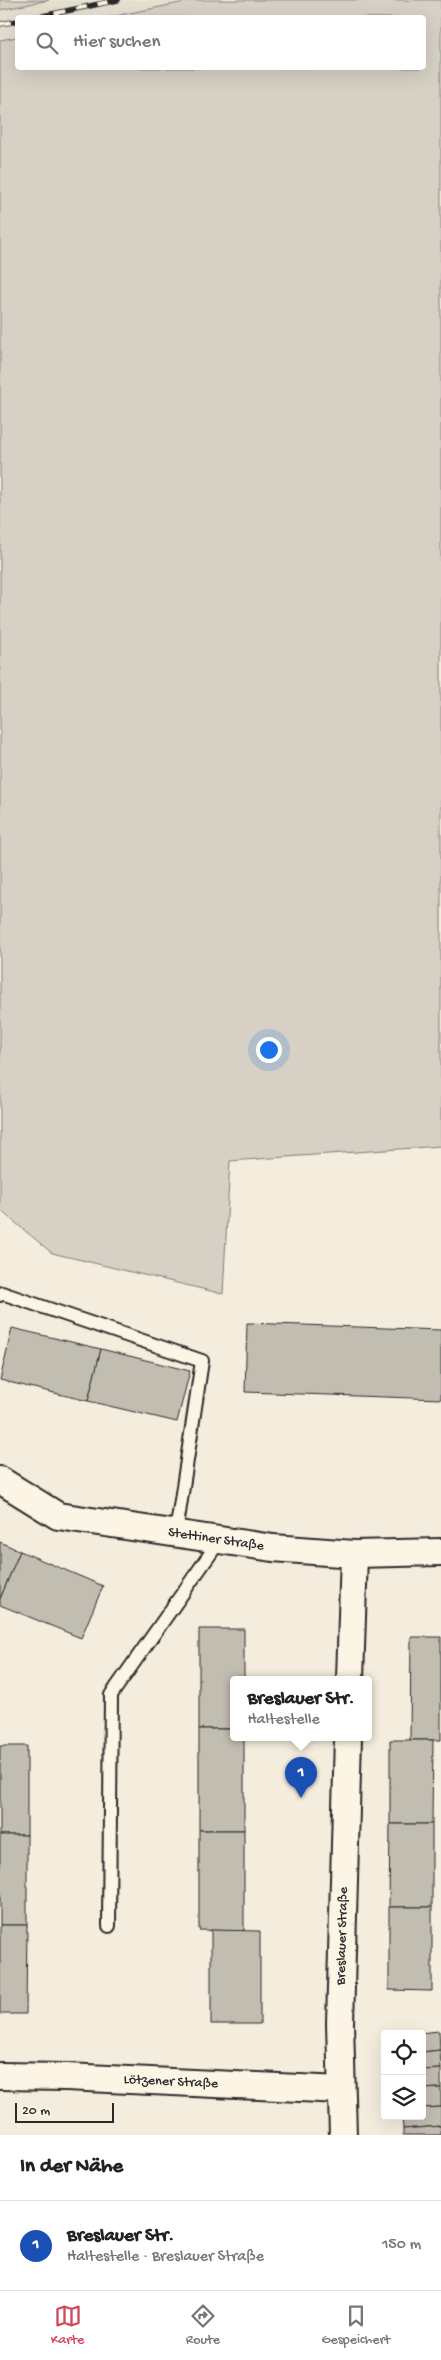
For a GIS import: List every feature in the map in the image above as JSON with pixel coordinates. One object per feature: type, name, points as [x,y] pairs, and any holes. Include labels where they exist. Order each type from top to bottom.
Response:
[{"type":"street","name":"Stettiner Straße","points":[[0,1480],[58,1516],[273,1548],[354,1554],[441,1552]]},
{"type":"street","points":[[350,1676],[354,1554]]},
{"type":"street","name":"Breslauer Straße","points":[[343,2135],[340,2023],[348,1741]]},
{"type":"street","name":"Lötzener Straße","points":[[0,2076],[66,2077],[341,2090]]},
{"type":"lane","points":[[1,1293],[202,1361],[176,1533]]},
{"type":"lane","points":[[109,1926],[112,1695],[220,1540]]},
{"type":"shaded area","points":[[0,0],[49,0],[0,10]]},
{"type":"shaded area","points":[[49,0],[195,0],[120,15],[15,15],[15,37],[0,40],[0,10]]},
{"type":"shaded area","points":[[195,0],[441,0],[441,1146],[230,1161],[223,1294],[52,1253],[0,1210],[0,40],[15,37],[15,70],[426,70],[426,15],[120,15]]},
{"type":"building","points":[[247,1323],[441,1330],[441,1399],[245,1392]]},
{"type":"building","points":[[12,1328],[101,1349],[88,1401],[0,1380]]},
{"type":"building","points":[[101,1349],[190,1371],[177,1422],[88,1401]]},
{"type":"building","points":[[0,1542],[20,1551],[0,1599]]},
{"type":"building","points":[[20,1551],[103,1586],[81,1638],[0,1605],[0,1599]]},
{"type":"building","points":[[199,1629],[244,1629],[244,1676],[230,1676],[230,1729],[199,1729]]},
{"type":"building","points":[[411,1637],[441,1637],[441,1740],[410,1740]]},
{"type":"building","points":[[199,1729],[230,1729],[230,1741],[244,1741],[244,1830],[199,1830]]},
{"type":"building","points":[[390,1740],[433,1740],[432,1824],[390,1824]]},
{"type":"building","points":[[0,1746],[27,1746],[27,1835],[0,1835]]},
{"type":"building","points":[[390,1824],[432,1824],[432,1907],[389,1907]]},
{"type":"building","points":[[199,1830],[244,1830],[244,1931],[199,1930]]},
{"type":"building","points":[[0,1835],[27,1835],[27,1925],[0,1925]]},
{"type":"building","points":[[389,1907],[432,1907],[432,1991],[389,1990]]},
{"type":"building","points":[[0,1925],[27,1925],[26,2014],[0,2014]]},
{"type":"building","points":[[211,1930],[260,1931],[260,2024],[211,2024]]},
{"type":"building","points":[[439,2031],[440,2050],[426,2052],[426,2032]]},
{"type":"building","points":[[440,2050],[441,2069],[426,2070],[426,2052]]},
{"type":"building","points":[[441,2069],[441,2088],[426,2089],[426,2070]]},
{"type":"building","points":[[441,2088],[441,2107],[426,2108],[426,2089]]},
{"type":"building","points":[[441,2107],[441,2126],[403,2129],[402,2120],[426,2120],[426,2108]]},
{"type":"building","points":[[441,2126],[441,2135],[403,2135],[403,2129]]},
{"type":"railway","points":[[47,15],[118,0]]},
{"type":"railway","points":[[0,24],[15,22]]},
{"type":"place","name":"Breslauer Str.","points":[[301,1798]]}]
